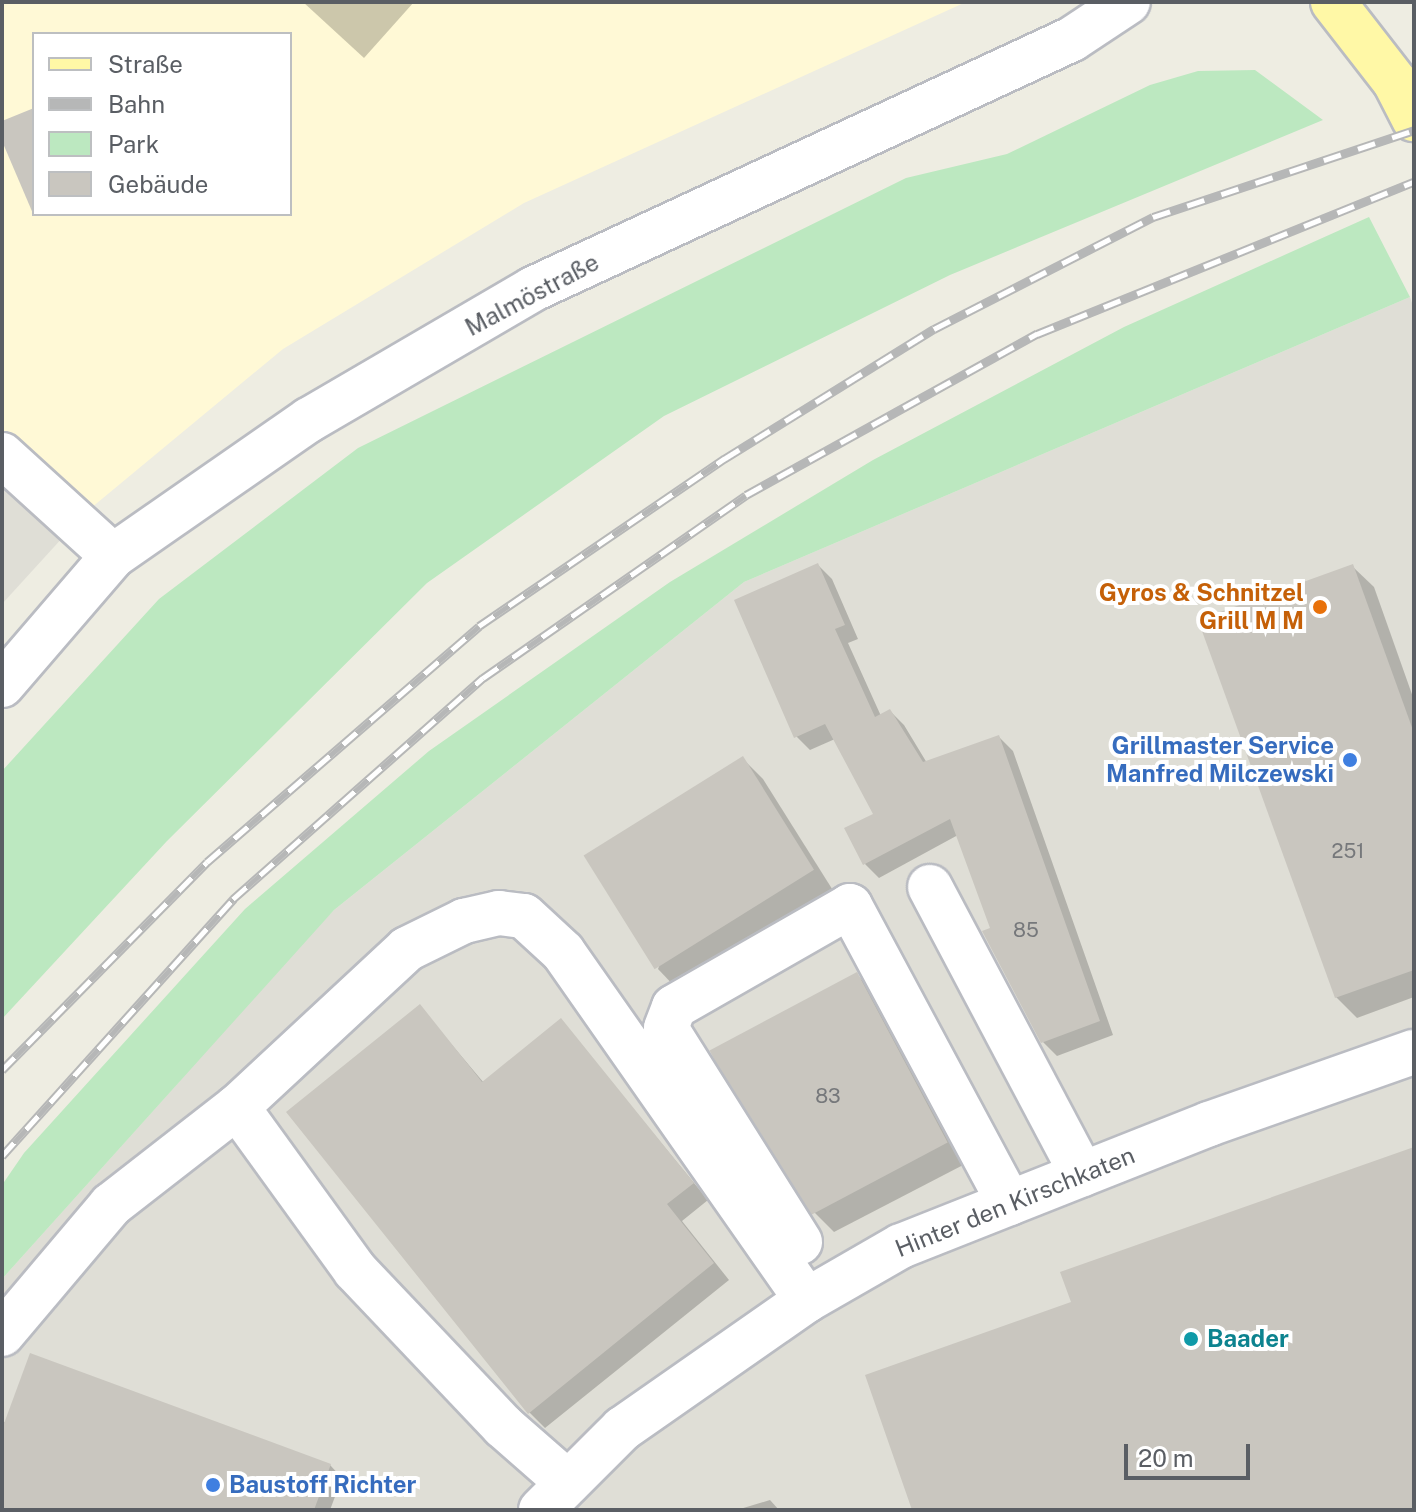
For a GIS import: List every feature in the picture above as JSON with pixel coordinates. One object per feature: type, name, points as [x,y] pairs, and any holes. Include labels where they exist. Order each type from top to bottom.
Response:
[{"type":"main road","points":[[1333,2],[1404,100]]},
{"type":"street","name":"Malmöstraße","points":[[2,685],[113,556],[309,420],[533,289],[1072,39],[1128,2]]},
{"type":"street","points":[[2,455],[113,556]]},
{"type":"street","points":[[930,887],[1082,1174]]},
{"type":"street","points":[[818,1294],[666,1028],[674,1007],[850,906],[1009,1203]]},
{"type":"street","points":[[2,1334],[111,1205],[237,1107],[407,949],[464,921],[499,913],[524,916],[563,952],[818,1294]]},
{"type":"street","name":"Hinter den Kirschkaten","points":[[555,1496],[622,1429],[818,1294],[901,1246],[1082,1174],[1414,1052]]},
{"type":"street","points":[[237,1107],[355,1270],[503,1426],[555,1496]]},
{"type":"shaded area","points":[[2,2],[966,2],[524,203],[283,349],[85,513],[2,441]]},
{"type":"shaded area","points":[[1410,297],[1414,309],[1414,1510],[2,1510],[2,1279],[179,1082],[187,1061],[334,910],[744,582]]},
{"type":"shaded area","points":[[2,441],[85,513],[2,604]]},
{"type":"green space","points":[[1255,70],[1323,120],[950,275],[664,416],[427,583],[167,841],[2,1019],[2,771],[159,599],[358,448],[906,178],[1007,154],[1150,85],[1198,71]]},
{"type":"green space","points":[[1369,217],[1410,297],[744,582],[334,910],[2,1279],[2,1185],[24,1153],[245,909],[429,751],[670,582],[873,460],[1124,327]]},
{"type":"building","points":[[32,109],[32,211],[2,141],[2,121]]},
{"type":"building","points":[[818,563],[845,625],[835,629],[875,717],[890,709],[923,762],[999,735],[1100,1021],[1041,1043],[982,931],[990,928],[950,819],[863,865],[844,828],[873,814],[825,724],[794,738],[734,600]]},
{"type":"building","points":[[1353,564],[1414,733],[1414,970],[1335,998],[1198,620]]},
{"type":"building","points":[[743,756],[814,870],[655,969],[584,856]]},
{"type":"building","points":[[857,972],[948,1142],[800,1221],[710,1050]]},
{"type":"building","points":[[420,1004],[482,1082],[561,1018],[694,1183],[667,1204],[714,1263],[528,1414],[286,1112]]},
{"type":"building","name":"Baader","points":[[1414,1147],[1414,1510],[912,1510],[865,1375],[1071,1302],[1060,1272]]},
{"type":"building","points":[[30,1353],[331,1464],[314,1510],[2,1510],[2,1429]]},
{"type":"railway","points":[[2,1070],[207,862],[479,626],[724,459],[934,329],[1153,217],[1414,130]]},
{"type":"railway","points":[[2,1156],[233,899],[483,678],[746,495],[1037,334],[1414,182]]},
{"type":"place","name":"Gyros & Schnitzel Grill M M","points":[[1320,607]]},
{"type":"place","name":"Grillmaster Service Manfred Milczewski","points":[[1350,760]]},
{"type":"place","name":"Baader","points":[[1191,1339]]},
{"type":"place","name":"Baustoff Richter","points":[[213,1485]]}]
